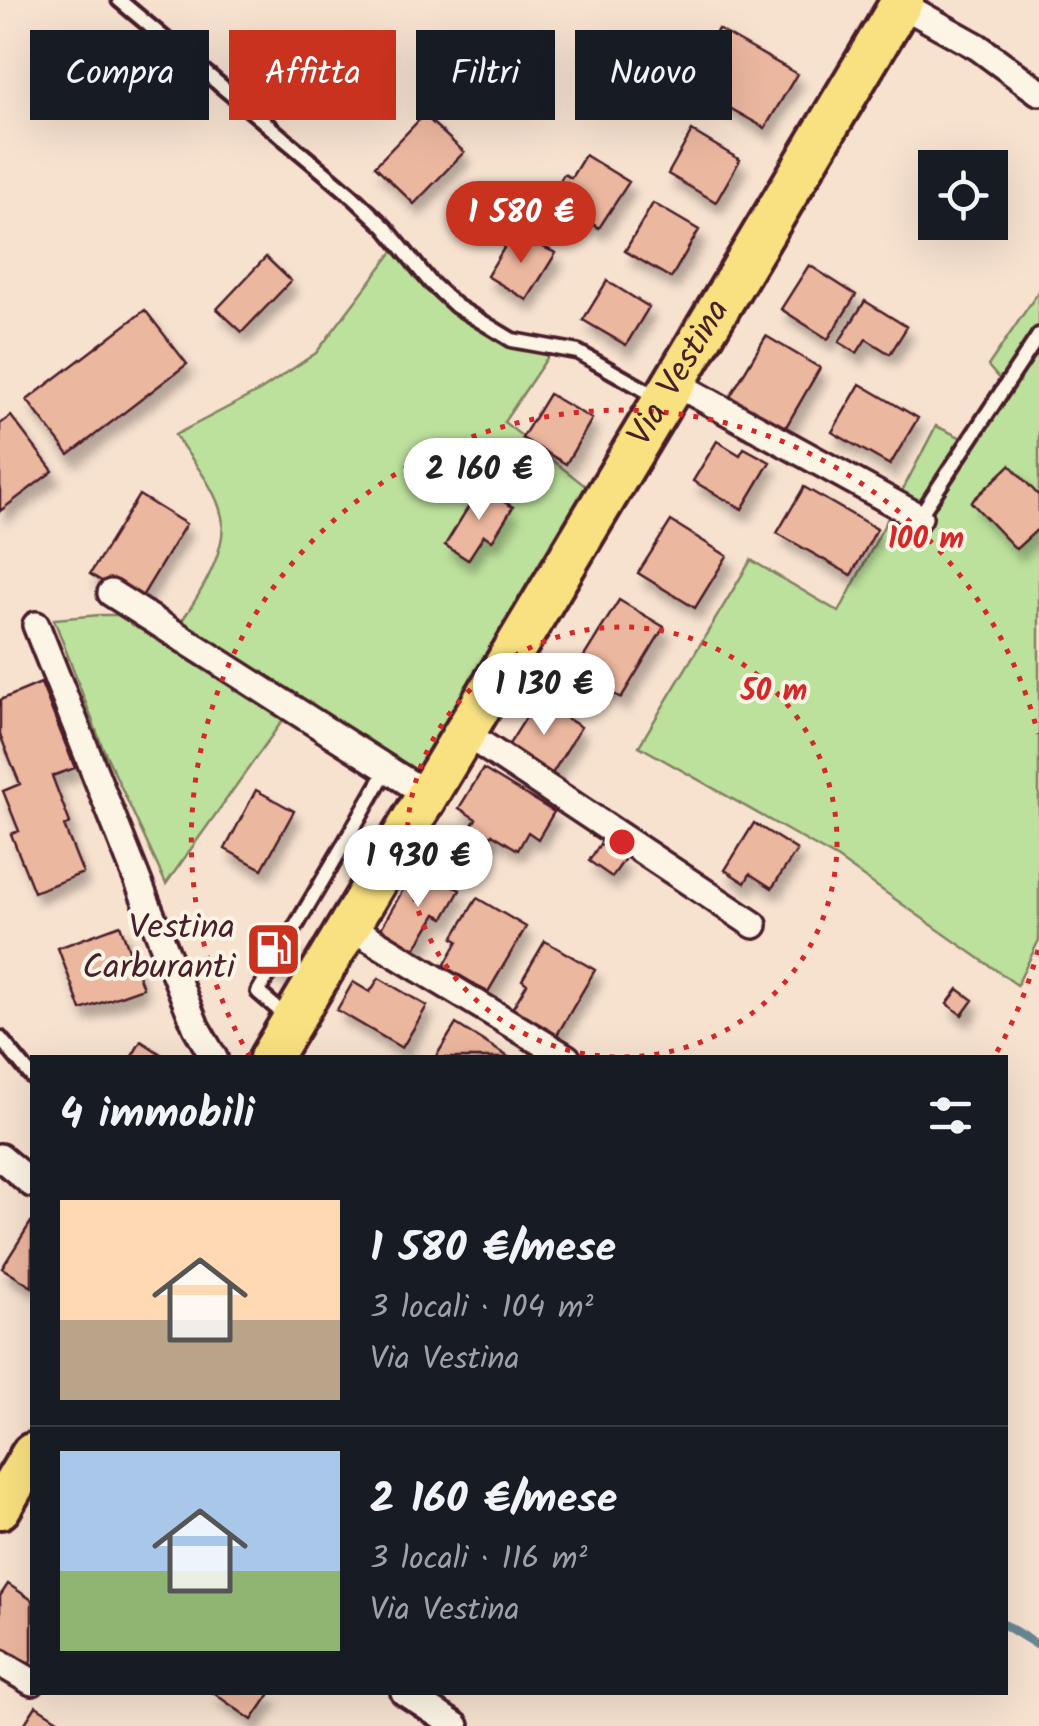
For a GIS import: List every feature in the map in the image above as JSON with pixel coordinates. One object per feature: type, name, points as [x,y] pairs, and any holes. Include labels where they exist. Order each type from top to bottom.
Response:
[{"type":"main road","name":"Via Vestina","points":[[272,1055],[902,2]]},
{"type":"main road","points":[[0,1508],[30,1457]]},
{"type":"street","points":[[902,2],[990,56],[1039,92]]},
{"type":"street","points":[[670,392],[919,517]]},
{"type":"street","points":[[112,593],[428,795]]},
{"type":"street","points":[[36,625],[196,1027],[212,1055]]},
{"type":"street","points":[[465,732],[754,926]]},
{"type":"street","points":[[348,926],[562,1055]]},
{"type":"street","points":[[0,1157],[30,1182]]},
{"type":"street","points":[[0,1662],[30,1681]]},
{"type":"street","points":[[409,1695],[456,1726]]},
{"type":"lane","points":[[119,0],[351,195],[456,306],[512,340],[578,352],[670,392]]},
{"type":"lane","points":[[919,517],[1039,335]]},
{"type":"lane","points":[[288,941],[388,769]]},
{"type":"lane","points":[[347,838],[388,861]]},
{"type":"lane","points":[[272,968],[258,992],[292,1020]]},
{"type":"lane","points":[[0,1038],[30,1076]]},
{"type":"green space","points":[[397,246],[462,316],[502,340],[551,352],[504,422],[593,492],[419,773],[179,625],[210,574],[223,530],[214,495],[175,435],[261,390],[316,353]]},
{"type":"green space","points":[[1039,291],[1039,940],[1017,985],[838,859],[639,746],[751,560],[839,612],[936,426],[966,440],[1000,380],[988,366]]},
{"type":"green space","points":[[117,615],[285,717],[166,884],[102,746],[54,619]]},
{"type":"building","points":[[732,37],[797,74],[765,128],[732,109]]},
{"type":"building","points":[[419,120],[429,120],[464,152],[414,204],[375,166]]},
{"type":"building","points":[[692,131],[740,160],[716,202],[668,174]]},
{"type":"building","points":[[585,155],[629,182],[599,228],[550,197],[564,174],[571,178]]},
{"type":"building","points":[[653,203],[699,230],[671,278],[625,251]]},
{"type":"building","points":[[513,233],[556,253],[527,300],[487,276]]},
{"type":"building","points":[[266,257],[291,281],[242,332],[217,309]]},
{"type":"building","points":[[809,265],[856,295],[828,339],[781,309]]},
{"type":"building","points":[[607,281],[649,307],[626,345],[583,320]]},
{"type":"building","points":[[865,301],[907,327],[890,354],[866,339],[857,353],[839,342]]},
{"type":"building","points":[[145,310],[187,364],[69,455],[27,400]]},
{"type":"building","points":[[766,336],[820,368],[783,432],[728,400]]},
{"type":"building","points":[[860,384],[918,418],[890,465],[832,432]]},
{"type":"building","points":[[549,394],[592,419],[566,464],[522,438]]},
{"type":"building","points":[[11,416],[53,471],[0,511],[0,424]]},
{"type":"building","points":[[717,441],[740,455],[744,448],[770,462],[742,509],[693,481]]},
{"type":"building","points":[[1010,465],[1039,496],[1039,528],[1016,549],[971,502]]},
{"type":"building","points":[[804,487],[877,529],[851,575],[777,533]]},
{"type":"building","points":[[480,488],[513,507],[492,541],[484,535],[468,560],[445,545]]},
{"type":"building","points":[[139,495],[186,524],[138,603],[90,574]]},
{"type":"building","points":[[671,521],[727,556],[695,608],[638,573]]},
{"type":"building","points":[[619,600],[664,627],[621,698],[575,671]]},
{"type":"building","points":[[41,683],[75,768],[52,776],[70,823],[64,826],[83,873],[34,892],[11,834],[19,831],[3,791],[20,784],[0,735],[0,700]]},
{"type":"building","points":[[537,700],[581,727],[550,777],[506,749]]},
{"type":"building","points":[[483,769],[554,812],[538,839],[528,832],[518,850],[492,834],[489,839],[470,828],[476,819],[459,808]]},
{"type":"building","points":[[256,790],[294,811],[262,869],[225,849]]},
{"type":"building","points":[[754,823],[797,850],[772,888],[750,874],[745,883],[725,870]]},
{"type":"building","points":[[600,844],[624,860],[612,877],[589,861]]},
{"type":"building","points":[[422,868],[460,890],[444,918],[436,914],[412,954],[378,934],[404,888],[409,890]]},
{"type":"building","points":[[477,898],[526,927],[488,992],[444,966],[458,941],[453,938]]},
{"type":"building","points":[[120,925],[143,988],[81,1010],[58,948]]},
{"type":"building","points":[[267,929],[297,946],[281,975],[251,959]]},
{"type":"building","points":[[545,941],[595,970],[557,1035],[512,1009],[527,984],[522,980]]},
{"type":"building","points":[[379,978],[427,1006],[402,1048],[337,1010],[353,982],[370,992]]},
{"type":"building","points":[[958,989],[973,1000],[962,1015],[947,1004]]},
{"type":"building","points":[[456,1024],[505,1055],[437,1055]]},
{"type":"building","points":[[141,1041],[162,1055],[133,1055]]},
{"type":"building","points":[[30,1224],[30,1286],[2,1268]]},
{"type":"building","points":[[8,1584],[30,1599],[27,1668],[0,1651],[0,1596]]},
{"type":"building","points":[[216,1695],[269,1695],[252,1720]]},
{"type":"building","points":[[36,1706],[67,1726],[23,1726]]},
{"type":"waterway","points":[[1008,1627],[1039,1646]]},
{"type":"place","name":"Vestina Carburanti","points":[[274,949]]}]
